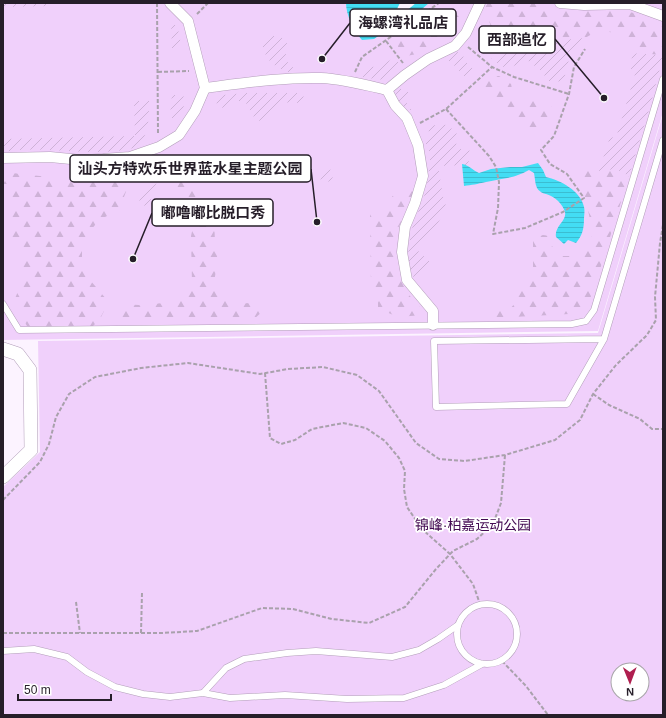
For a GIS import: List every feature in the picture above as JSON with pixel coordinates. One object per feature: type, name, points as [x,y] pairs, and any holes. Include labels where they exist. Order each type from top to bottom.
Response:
[{"type":"street","points":[[3,158],[50,157],[81,160],[130,157],[159,147],[179,135],[195,111],[205,88],[188,21],[170,3]]},
{"type":"street","points":[[387,90],[428,60],[455,46],[466,33],[480,3]]},
{"type":"street","points":[[560,3],[584,5],[630,4],[663,16]]},
{"type":"street","points":[[205,88],[278,79],[322,78],[351,82],[387,90],[395,105],[407,118],[418,145],[423,176],[415,203],[405,227],[402,252],[407,280],[433,311],[433,325]]},
{"type":"street","points":[[3,349],[18,354],[30,370],[31,443],[31,450],[3,477]]},
{"type":"lane","points":[[3,304],[19,330],[572,324],[586,321],[594,310],[663,79]]},
{"type":"lane","points":[[604,339],[434,341],[436,407],[567,404],[604,339],[663,140]]},
{"type":"lane","points":[[480,604],[499,606],[507,611],[514,618],[517,628],[516,642],[510,655],[502,661],[492,664],[482,664],[472,661],[464,654],[456,635],[462,616],[470,609],[480,604]]},
{"type":"lane","points":[[203,693],[226,668],[244,659],[287,653],[316,651],[392,657],[419,650],[458,625]]},
{"type":"lane","points":[[3,651],[34,649],[66,657],[87,672],[115,687],[143,694],[170,697],[203,693],[230,698],[285,695],[347,699],[404,698],[444,685],[482,664]]},
{"type":"path","points":[[157,3],[159,147]]},
{"type":"path","points":[[188,21],[208,3]]},
{"type":"path","points":[[351,82],[362,57],[439,3]]},
{"type":"path","points":[[460,40],[492,67],[514,77],[569,94]]},
{"type":"path","points":[[386,41],[410,72]]},
{"type":"path","points":[[446,109],[489,156],[496,167],[499,182],[498,208],[493,234],[525,228],[563,212],[584,198],[568,174],[550,164],[540,150],[554,136],[569,94],[574,67],[585,49]]},
{"type":"path","points":[[411,129],[446,109],[492,67]]},
{"type":"path","points":[[158,72],[201,70]]},
{"type":"path","points":[[3,500],[40,462],[49,444],[56,417],[69,394],[95,377],[141,368],[188,363],[260,374],[288,369],[323,367],[357,375],[379,391],[416,443],[439,459],[465,461],[505,455],[555,440],[580,420],[593,394],[616,365],[647,335],[656,320],[655,297],[663,225]]},
{"type":"path","points":[[265,373],[270,438],[281,444],[296,440],[312,429],[343,423],[366,428],[385,441],[399,458],[405,470],[404,489],[407,507],[422,529],[450,554],[473,584],[480,604]]},
{"type":"path","points":[[593,394],[609,405],[640,419],[652,429],[663,429]]},
{"type":"path","points":[[3,633],[141,633],[197,631],[262,608],[293,609],[332,619],[369,623],[405,607],[453,550],[477,539],[493,524],[501,503],[505,455]]},
{"type":"path","points":[[141,633],[142,593]]},
{"type":"path","points":[[76,602],[80,633]]},
{"type":"path","points":[[502,661],[526,686],[548,715]]},
{"type":"green space","points":[[3,3],[663,3],[663,112],[598,331],[3,340]]},
{"type":"green space","points":[[3,3],[49,3],[53,6],[3,7]]},
{"type":"green space","points":[[487,3],[537,3],[565,11],[622,10],[653,18],[663,24],[663,55],[638,53],[620,34],[599,30],[585,38],[562,40],[543,49],[524,49],[506,41],[492,30],[485,8]]},
{"type":"green space","points":[[453,11],[459,17],[456,29],[438,43],[417,54],[406,56],[399,49],[396,41],[401,35],[404,42],[416,44],[438,29],[446,16]]},
{"type":"green space","points":[[171,21],[178,30],[181,48],[172,48]]},
{"type":"green space","points":[[492,30],[506,41],[524,49],[543,49],[562,40],[585,38],[570,58],[564,81],[550,82],[539,69],[527,60],[507,69],[491,59],[505,52],[495,41]]},
{"type":"green space","points":[[267,34],[287,40],[287,61],[297,70],[292,73],[280,69],[271,62],[264,52],[262,39]]},
{"type":"green space","points":[[456,51],[464,57],[462,63],[468,63],[474,70],[468,80],[452,63],[449,66],[449,55]]},
{"type":"green space","points":[[638,53],[663,56],[651,103],[629,176],[616,169],[599,171],[610,137],[616,138],[636,71],[631,69],[632,55]]},
{"type":"green space","points":[[394,58],[398,62],[398,69],[389,77],[378,79],[363,77],[364,68],[380,66],[382,59],[387,62]]},
{"type":"green space","points":[[499,76],[511,84],[514,98],[528,103],[543,97],[551,100],[552,106],[549,123],[542,129],[529,133],[514,123],[505,109],[495,100],[483,96],[476,88],[491,77]]},
{"type":"green space","points":[[397,89],[406,89],[411,96],[405,101],[412,110],[402,109],[395,96]]},
{"type":"green space","points":[[246,93],[300,93],[305,98],[300,103],[287,102],[279,104],[274,109],[268,121],[260,121],[253,116],[245,101],[236,101],[229,107],[219,108],[215,100],[223,95]]},
{"type":"green space","points":[[172,95],[183,95],[185,101],[181,117],[174,120],[170,116]]},
{"type":"green space","points":[[134,101],[149,101],[148,125],[145,136],[139,147],[103,152],[32,149],[3,152],[3,139],[135,136]]},
{"type":"green space","name":"锦峰·柏嘉运动公园","points":[[663,114],[663,715],[3,715],[3,487],[40,452],[38,341],[598,333]]},
{"type":"green space","points":[[434,124],[436,128],[444,124],[451,128],[459,136],[454,141],[463,151],[466,148],[470,151],[465,156],[469,160],[468,165],[438,166],[444,202],[447,207],[434,230],[417,250],[430,262],[414,278],[410,269],[408,255],[411,231],[426,191],[430,153],[425,142],[431,137],[427,127]]},
{"type":"green space","points":[[160,154],[169,156],[169,164],[165,177],[157,181],[150,202],[146,206],[139,204],[140,198],[149,181],[149,159]]},
{"type":"green space","points":[[585,167],[599,171],[616,169],[629,176],[592,295],[581,310],[569,314],[494,318],[493,311],[509,310],[517,301],[517,279],[533,279],[533,238],[543,235],[550,236],[552,246],[559,256],[571,256],[581,251],[588,243],[593,233],[580,174]]},
{"type":"green space","points":[[135,168],[119,210],[99,220],[87,235],[82,248],[82,266],[90,280],[107,300],[107,305],[100,319],[92,327],[41,328],[27,326],[13,303],[23,280],[23,251],[18,239],[10,237],[9,184],[3,184],[3,172],[58,178],[109,176]]},
{"type":"green space","points":[[326,168],[331,170],[333,175],[331,180],[326,182],[321,180],[319,175],[321,170]]},
{"type":"green space","points":[[183,175],[191,180],[190,186],[198,190],[204,196],[212,208],[217,258],[214,282],[216,294],[223,300],[238,303],[258,303],[263,311],[254,319],[116,321],[120,304],[139,305],[177,302],[183,291],[192,284],[191,236],[195,218],[188,197],[178,188],[174,180]]},
{"type":"green space","points":[[415,185],[408,210],[398,228],[395,252],[397,273],[407,293],[422,309],[418,315],[397,316],[378,307],[378,294],[371,288],[370,210],[383,208],[396,192]]},
{"type":"water","points":[[346,3],[429,3],[374,39],[362,40],[356,33],[351,23],[347,13]]},
{"type":"water","points":[[538,163],[546,177],[569,187],[579,196],[582,201],[584,207],[584,226],[576,243],[568,240],[564,244],[556,237],[557,230],[565,215],[564,209],[555,199],[537,188],[534,173],[529,170],[513,177],[464,186],[462,164],[467,165],[479,173],[491,169],[522,167]]},
{"type":"pier","points":[[400,3],[416,3],[405,12],[401,13],[397,9]]},
{"type":"place","name":"海螺湾礼品店","points":[[322,59]]},
{"type":"place","name":"西部追忆","points":[[604,98]]},
{"type":"place","name":"汕头方特欢乐世界蓝水星主题公园","points":[[317,222]]},
{"type":"place","name":"嘟噜嘟比脱口秀","points":[[133,259]]}]
